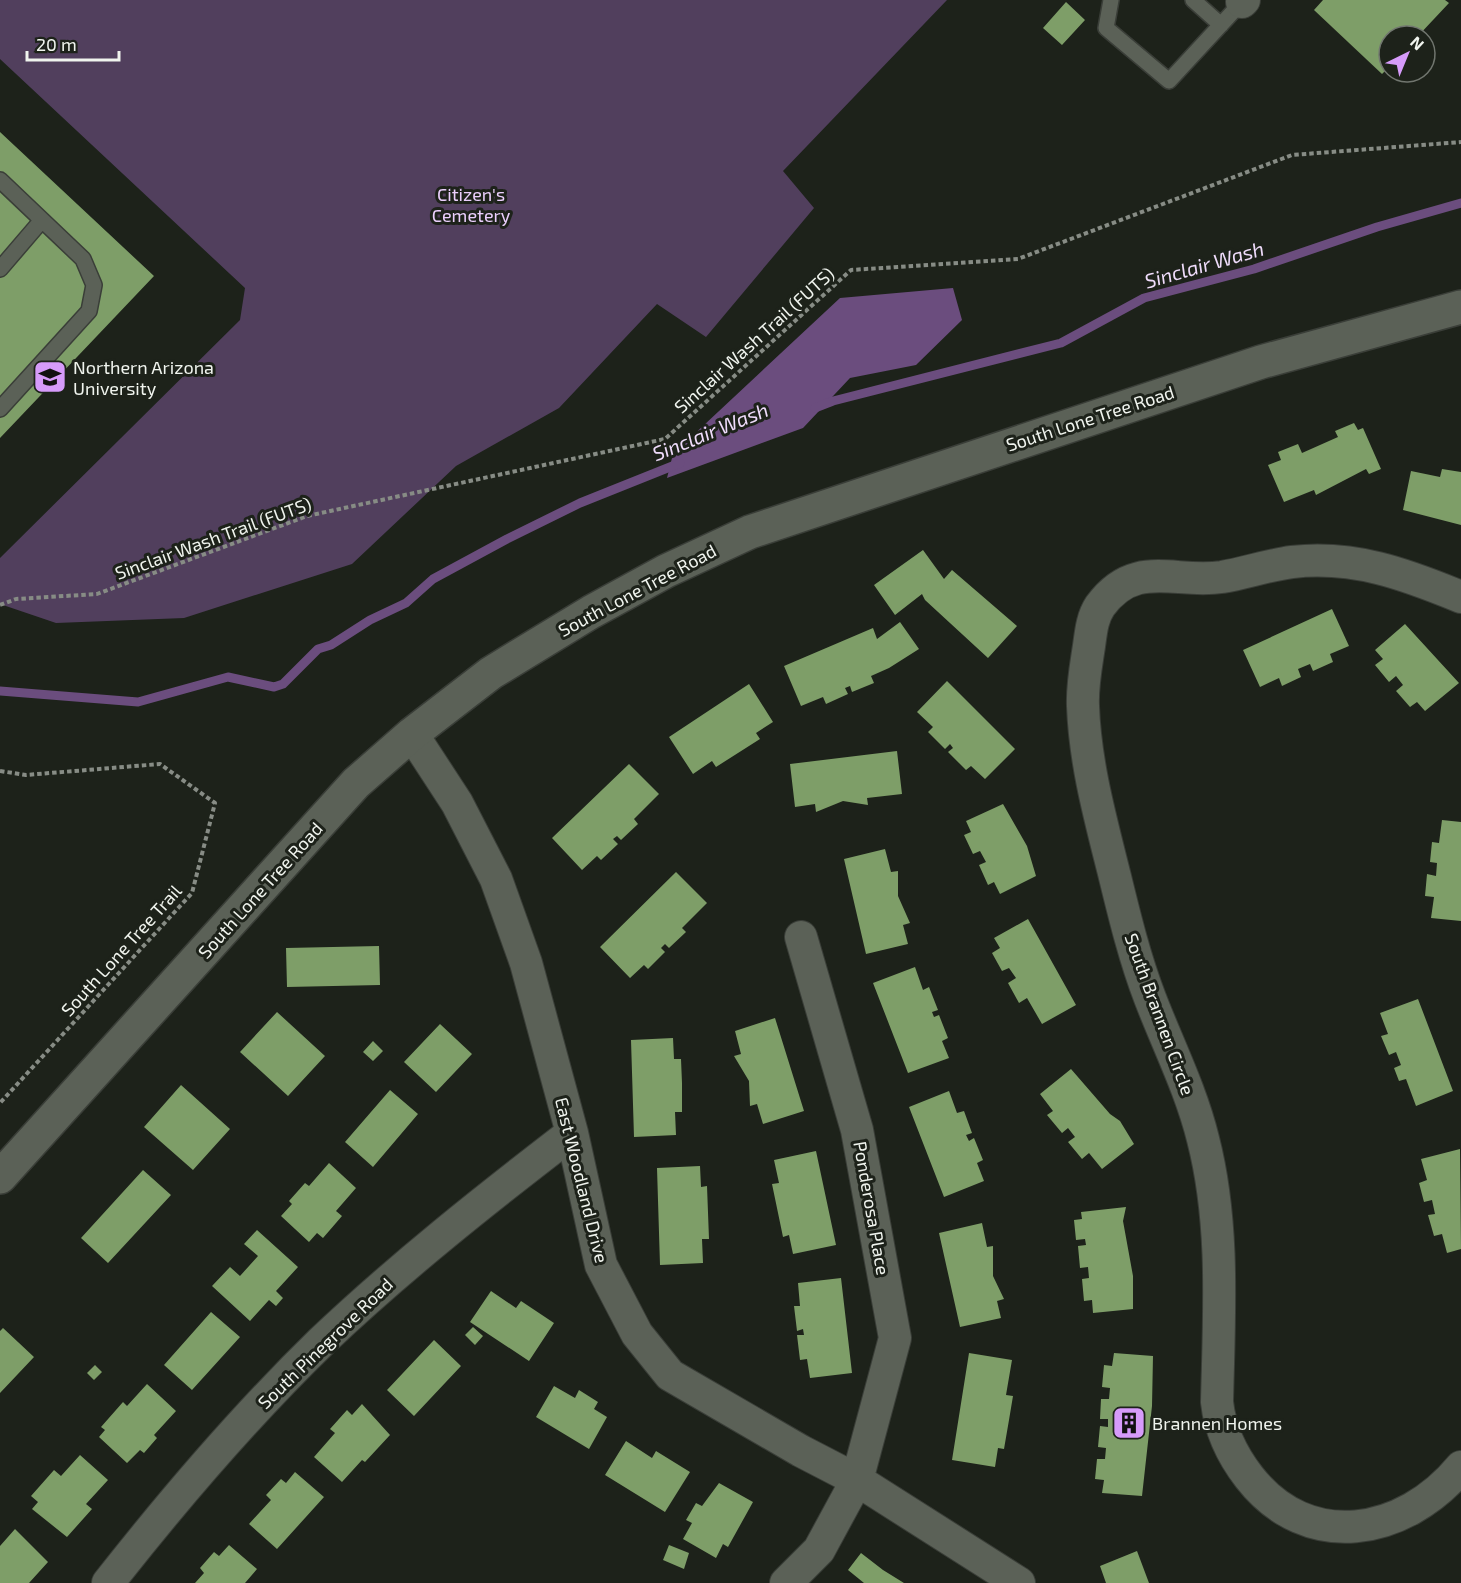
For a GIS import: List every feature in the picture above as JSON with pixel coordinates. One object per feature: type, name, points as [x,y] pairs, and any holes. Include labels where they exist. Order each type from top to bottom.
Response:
[{"type":"main road","name":"South Lone Tree Road","points":[[0,1177],[356,783],[412,734],[491,674],[591,612],[666,571],[750,532],[1261,362],[1461,307]]},
{"type":"street","name":"South Brannen Circle","points":[[1461,597],[1407,575],[1380,567],[1318,562],[1292,562],[1215,578],[1150,575],[1140,577],[1117,589],[1099,608],[1093,620],[1084,680],[1083,704],[1088,752],[1098,809],[1127,924],[1151,999],[1192,1101],[1211,1174],[1218,1251],[1217,1402],[1223,1430],[1232,1451],[1255,1484],[1288,1513],[1307,1522],[1351,1528],[1394,1517],[1417,1505],[1461,1467]]},
{"type":"street","name":"East Woodland Drive","points":[[412,734],[457,803],[496,879],[526,963],[572,1133],[601,1265],[637,1334],[670,1375],[801,1451],[857,1480],[1019,1583]]},
{"type":"street","name":"Ponderosa Place","points":[[786,1583],[819,1550],[857,1480],[896,1338],[857,1130],[801,937]]},
{"type":"street","name":"South Pinegrove Road","points":[[108,1583],[149,1531],[245,1420],[322,1342],[479,1204],[572,1133]]},
{"type":"lane","points":[[1111,0],[1106,28],[1169,81],[1243,1]]},
{"type":"lane","points":[[1193,0],[1221,25]]},
{"type":"lane","points":[[0,180],[83,259],[94,285],[89,311],[0,409]]},
{"type":"lane","points":[[0,269],[42,220]]},
{"type":"path","name":"Sinclair Wash Trail (FUTS)","points":[[0,605],[16,599],[97,594],[307,516],[665,439],[851,270],[1018,259],[1292,155],[1461,142]]},
{"type":"path","name":"South Lone Tree Trail","points":[[0,771],[26,775],[160,764],[215,803],[192,893],[0,1103]]},
{"type":"green space","name":"Citizen's Cemetery","points":[[0,0],[947,0],[783,171],[814,208],[706,337],[657,304],[559,408],[456,466],[352,564],[184,618],[56,623],[0,604],[0,558],[240,320],[245,288],[0,59]]},
{"type":"water","points":[[953,288],[962,320],[916,365],[850,378],[803,428],[667,478],[673,454],[840,298]]},
{"type":"building","points":[[1323,0],[1445,0],[1449,3],[1429,24],[1377,24],[1377,69],[1314,10]]},
{"type":"building","points":[[1066,2],[1085,20],[1062,45],[1043,28]]},
{"type":"building","points":[[0,132],[154,276],[0,438]]},
{"type":"building","points":[[1354,423],[1358,430],[1363,428],[1381,469],[1369,474],[1366,469],[1316,495],[1314,490],[1284,502],[1268,465],[1281,460],[1278,452],[1298,444],[1302,453],[1338,437],[1335,431]]},
{"type":"building","points":[[1442,469],[1461,472],[1461,525],[1403,510],[1411,471],[1440,477]]},
{"type":"building","points":[[923,550],[944,579],[952,570],[1017,626],[988,658],[925,600],[922,594],[895,615],[874,585]]},
{"type":"building","points":[[1332,609],[1349,646],[1330,654],[1333,662],[1313,671],[1310,664],[1298,669],[1301,677],[1282,686],[1279,678],[1260,687],[1243,650]]},
{"type":"building","points":[[900,622],[919,649],[889,668],[871,676],[874,683],[852,692],[850,686],[845,688],[848,694],[826,704],[823,697],[801,706],[784,666],[873,628],[877,639]]},
{"type":"building","points":[[1405,624],[1459,683],[1425,711],[1417,702],[1410,707],[1396,691],[1403,685],[1396,676],[1389,682],[1375,665],[1383,659],[1375,650]]},
{"type":"building","points":[[947,681],[1015,749],[985,779],[971,766],[966,770],[948,752],[953,748],[950,744],[945,749],[928,732],[933,727],[917,712]]},
{"type":"building","points":[[749,684],[773,722],[756,733],[760,739],[716,767],[712,761],[693,774],[669,737]]},
{"type":"building","points":[[897,751],[902,794],[867,798],[868,805],[843,801],[816,812],[815,804],[795,807],[790,764]]},
{"type":"building","points":[[629,764],[659,794],[634,819],[638,824],[621,840],[617,836],[613,839],[618,844],[601,860],[597,856],[582,870],[552,838]]},
{"type":"building","points":[[1003,804],[1027,846],[1036,876],[1000,894],[994,882],[988,885],[979,865],[986,862],[980,851],[973,854],[964,835],[971,832],[966,821]]},
{"type":"building","points":[[1442,820],[1461,822],[1461,921],[1431,918],[1434,897],[1425,896],[1427,874],[1436,876],[1437,863],[1430,862],[1432,842],[1439,843]]},
{"type":"building","points":[[885,849],[891,872],[898,871],[898,896],[910,923],[903,925],[908,944],[866,954],[844,859]]},
{"type":"building","points":[[676,872],[707,903],[682,928],[686,932],[669,948],[665,944],[661,948],[665,952],[648,969],[644,965],[630,978],[600,947]]},
{"type":"building","points":[[1028,919],[1076,1005],[1042,1024],[1027,998],[1019,1003],[1008,983],[1016,978],[1009,968],[1002,971],[992,953],[1000,948],[994,938]]},
{"type":"building","points":[[379,946],[380,985],[287,987],[286,948]]},
{"type":"building","points":[[915,967],[923,990],[929,987],[938,1010],[932,1012],[934,1017],[939,1015],[948,1038],[942,1041],[949,1058],[908,1073],[873,983]]},
{"type":"building","points":[[1418,999],[1453,1091],[1416,1106],[1406,1079],[1399,1081],[1394,1068],[1401,1065],[1396,1052],[1389,1055],[1381,1036],[1388,1034],[1380,1013]]},
{"type":"building","points":[[277,1012],[325,1056],[288,1096],[240,1052]]},
{"type":"building","points":[[775,1018],[804,1111],[763,1124],[757,1104],[750,1106],[749,1081],[734,1056],[741,1054],[735,1031]]},
{"type":"building","points":[[440,1024],[472,1054],[436,1092],[404,1062]]},
{"type":"building","points":[[673,1038],[674,1059],[681,1059],[682,1083],[682,1112],[675,1112],[676,1135],[634,1137],[631,1040]]},
{"type":"building","points":[[373,1041],[383,1051],[373,1061],[363,1052]]},
{"type":"building","points":[[1071,1069],[1110,1114],[1120,1121],[1134,1144],[1102,1169],[1089,1153],[1082,1159],[1068,1142],[1075,1137],[1068,1128],[1062,1133],[1047,1115],[1053,1111],[1040,1094]]},
{"type":"building","points":[[181,1085],[230,1129],[193,1170],[144,1127]]},
{"type":"building","points":[[390,1090],[418,1114],[373,1167],[345,1142]]},
{"type":"building","points":[[949,1091],[957,1113],[964,1111],[972,1133],[966,1135],[969,1141],[974,1138],[983,1160],[977,1163],[984,1181],[944,1197],[909,1107]]},
{"type":"building","points":[[1460,1149],[1461,1249],[1447,1253],[1442,1234],[1434,1236],[1428,1215],[1435,1214],[1432,1200],[1424,1202],[1419,1183],[1427,1180],[1421,1159]]},
{"type":"building","points":[[816,1151],[836,1245],[793,1254],[789,1235],[783,1237],[772,1184],[779,1183],[774,1160]]},
{"type":"building","points":[[329,1163],[356,1188],[336,1211],[342,1216],[323,1238],[317,1233],[309,1242],[281,1216],[292,1204],[289,1201],[305,1183],[309,1186]]},
{"type":"building","points":[[700,1166],[701,1187],[707,1186],[709,1239],[702,1239],[703,1263],[660,1265],[657,1168]]},
{"type":"building","points":[[143,1170],[171,1195],[108,1263],[81,1238]]},
{"type":"building","points":[[1126,1207],[1123,1221],[1133,1276],[1133,1309],[1093,1313],[1092,1300],[1084,1301],[1082,1279],[1089,1278],[1088,1267],[1080,1268],[1078,1246],[1086,1245],[1085,1239],[1076,1240],[1074,1220],[1082,1219],[1081,1212]]},
{"type":"building","points":[[982,1223],[987,1247],[993,1246],[993,1276],[1004,1299],[997,1301],[1001,1318],[960,1327],[939,1233]]},
{"type":"building","points":[[257,1230],[298,1267],[276,1291],[283,1298],[276,1306],[269,1300],[250,1321],[212,1286],[230,1267],[240,1276],[258,1256],[244,1244]]},
{"type":"building","points":[[841,1278],[852,1373],[810,1378],[807,1359],[800,1360],[797,1335],[804,1335],[803,1329],[797,1331],[794,1306],[800,1306],[798,1283]]},
{"type":"building","points":[[491,1291],[516,1308],[521,1301],[554,1323],[529,1361],[470,1322]]},
{"type":"building","points":[[211,1312],[240,1337],[192,1390],[164,1365]]},
{"type":"building","points":[[473,1327],[483,1336],[475,1345],[465,1335]]},
{"type":"building","points":[[3,1328],[34,1357],[0,1393],[0,1331]]},
{"type":"building","points":[[434,1340],[461,1366],[414,1416],[387,1390]]},
{"type":"building","points":[[969,1353],[1012,1360],[1006,1395],[1013,1396],[1004,1449],[998,1448],[995,1467],[952,1460]]},
{"type":"building","name":"Brannen Homes","points":[[1114,1353],[1153,1356],[1152,1406],[1142,1496],[1102,1493],[1104,1480],[1095,1479],[1097,1459],[1105,1459],[1106,1448],[1098,1447],[1100,1426],[1108,1427],[1108,1419],[1100,1419],[1101,1399],[1109,1399],[1110,1388],[1102,1387],[1104,1365],[1112,1366]]},
{"type":"building","points":[[95,1365],[102,1372],[94,1380],[87,1373]]},
{"type":"building","points":[[147,1384],[176,1411],[154,1435],[157,1438],[144,1453],[140,1450],[127,1463],[99,1437],[105,1430],[101,1427],[123,1402],[127,1406]]},
{"type":"building","points":[[554,1386],[575,1398],[579,1390],[598,1402],[594,1409],[607,1417],[589,1449],[536,1417]]},
{"type":"building","points":[[362,1404],[390,1435],[365,1462],[362,1460],[342,1482],[314,1457],[335,1433],[330,1429],[347,1410],[352,1415]]},
{"type":"building","points":[[626,1441],[652,1458],[656,1451],[690,1472],[665,1512],[605,1475]]},
{"type":"building","points":[[80,1455],[108,1480],[86,1504],[92,1509],[67,1537],[32,1509],[38,1502],[31,1496],[54,1470],[61,1476]]},
{"type":"building","points":[[295,1472],[324,1497],[277,1549],[249,1524],[271,1500],[266,1495],[281,1479],[286,1483]]},
{"type":"building","points":[[719,1483],[753,1502],[728,1547],[723,1544],[716,1558],[683,1539],[692,1523],[686,1520],[696,1503],[702,1506]]},
{"type":"building","points":[[15,1529],[48,1562],[29,1583],[0,1583],[0,1546]]},
{"type":"building","points":[[229,1545],[257,1569],[245,1583],[195,1583],[204,1573],[200,1568],[214,1552],[219,1556]]},
{"type":"building","points":[[669,1545],[689,1553],[684,1569],[663,1560]]},
{"type":"building","points":[[1137,1551],[1149,1583],[1106,1583],[1100,1566]]},
{"type":"building","points":[[861,1553],[904,1583],[864,1583],[848,1570]]},
{"type":"waterway","name":"Sinclair Wash","points":[[815,408],[833,401],[1061,343],[1144,298],[1254,269],[1377,227],[1461,203]]},
{"type":"waterway","name":"Sinclair Wash","points":[[0,691],[138,702],[228,677],[274,687],[283,684],[318,649],[331,645],[370,620],[406,603],[433,579],[580,503],[680,463]]},
{"type":"place","name":"Northern Arizona University","points":[[50,377]]},
{"type":"place","name":"Brannen Homes","points":[[1129,1423]]}]
